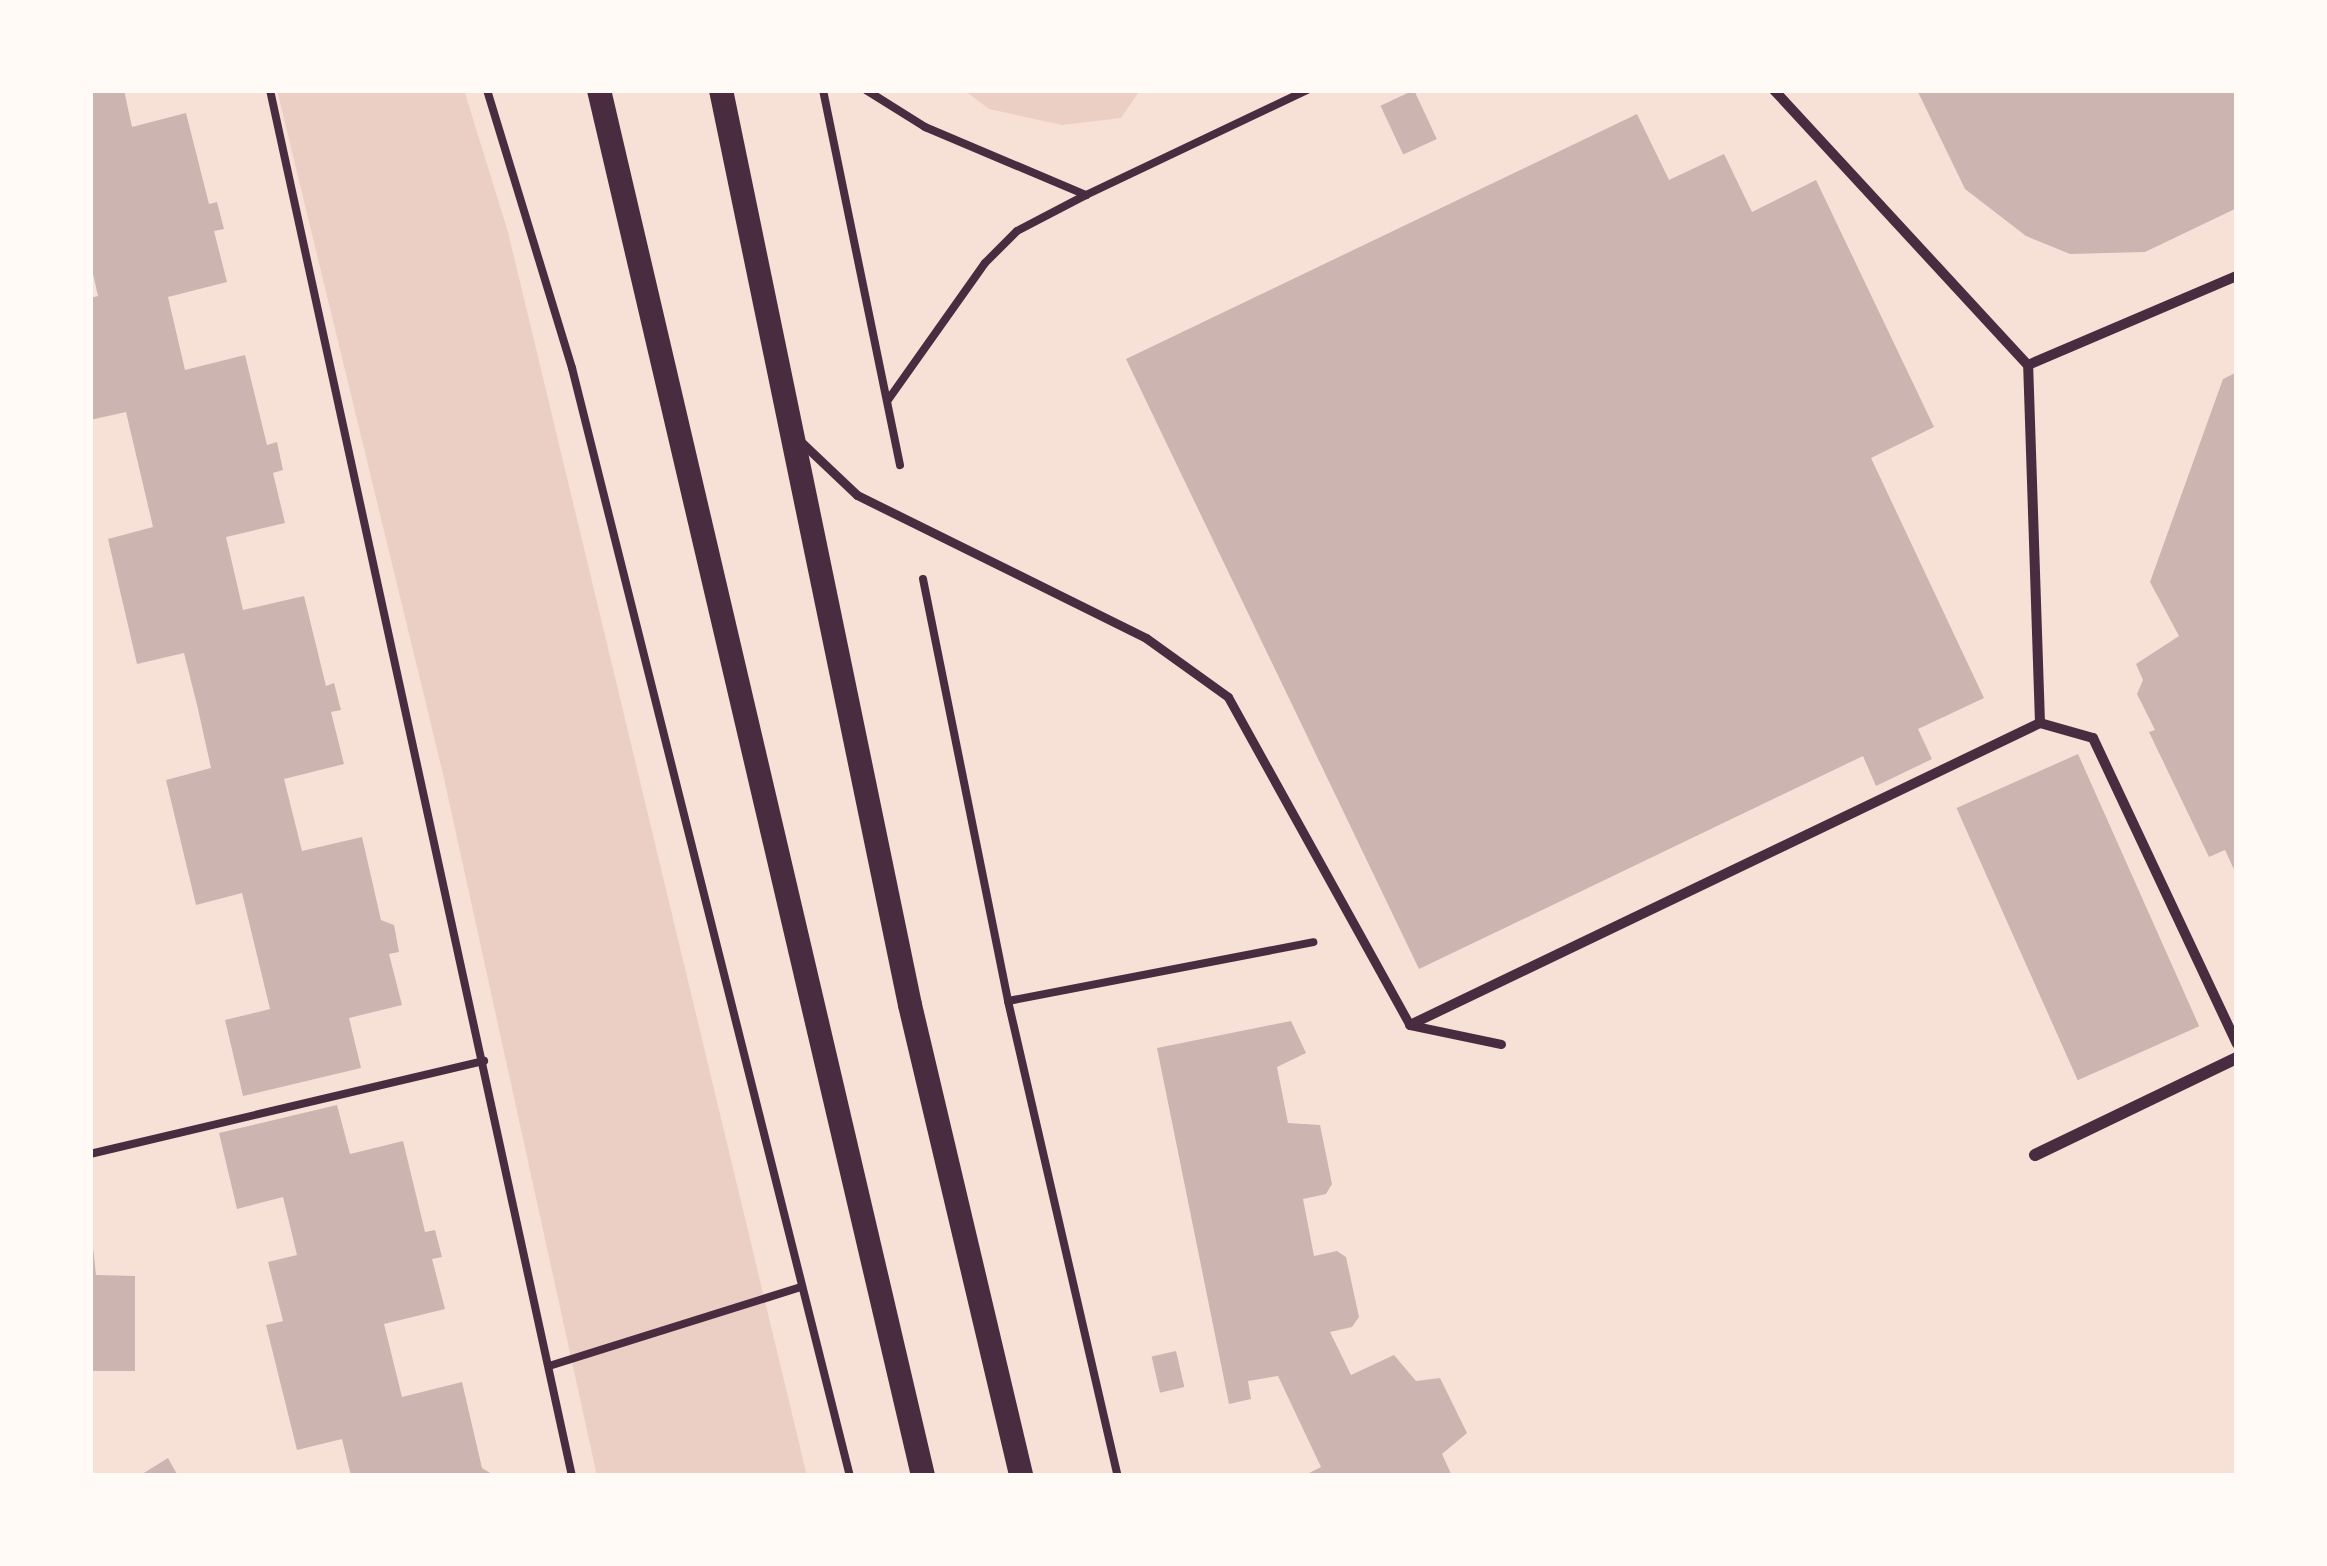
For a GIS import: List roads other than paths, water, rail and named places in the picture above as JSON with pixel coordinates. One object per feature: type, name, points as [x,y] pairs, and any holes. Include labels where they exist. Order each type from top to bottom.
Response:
[{"type":"main road","points":[[598,90],[923,1476]]},
{"type":"main road","points":[[721,90],[910,1005],[1022,1476]]},
{"type":"street","points":[[1774,90],[2028,364],[2040,723]]},
{"type":"street","points":[[2028,364],[2237,277]]},
{"type":"street","points":[[1410,1025],[2040,723],[2093,738],[2237,1044]]},
{"type":"street","points":[[2035,1155],[2237,1058]]},
{"type":"lane","points":[[788,430],[857,496],[1146,638],[1228,697],[1301,816],[1410,1025],[1501,1044]]}]
